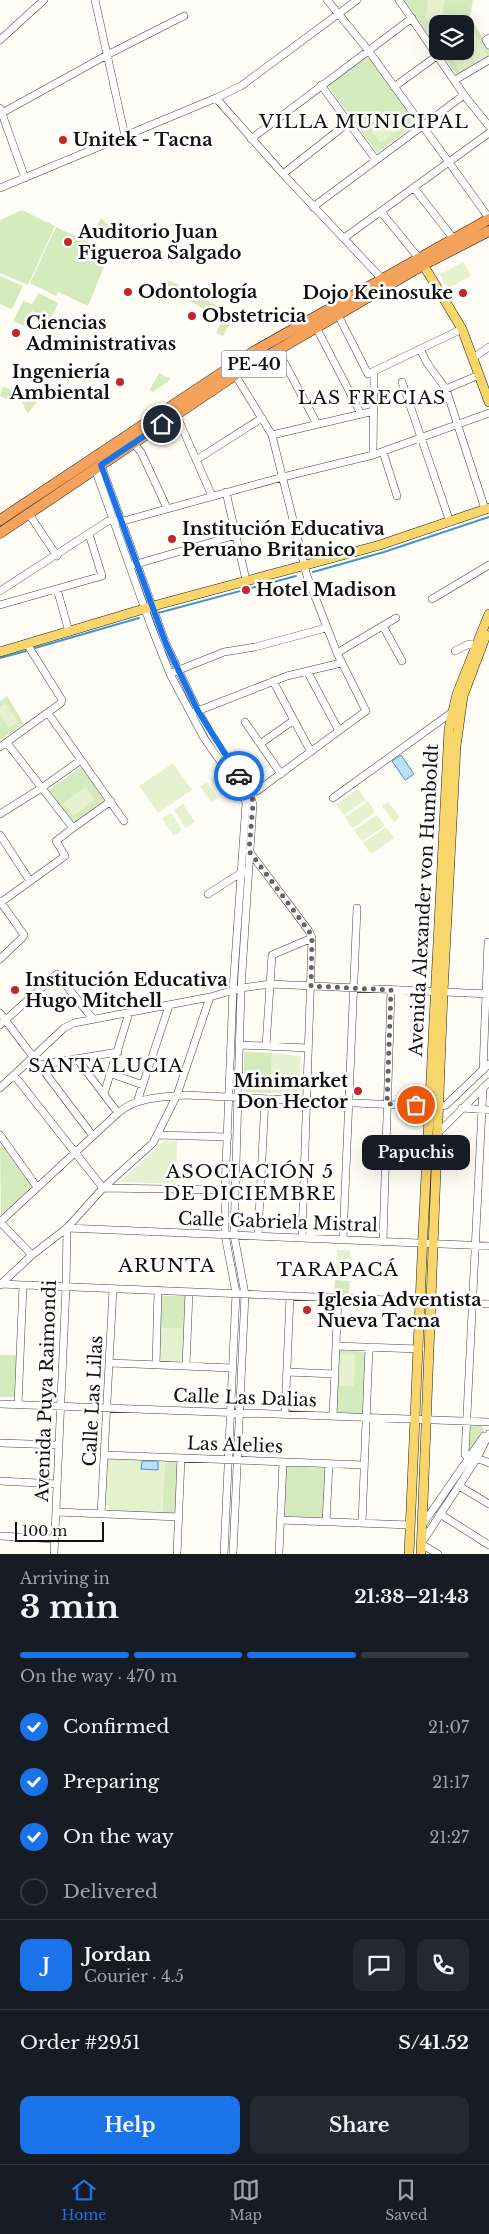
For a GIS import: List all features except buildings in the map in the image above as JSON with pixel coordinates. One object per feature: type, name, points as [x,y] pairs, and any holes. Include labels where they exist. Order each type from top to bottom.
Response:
[{"type":"highway","name":"PE-40","points":[[0,533],[98,467],[130,439],[176,414],[233,371],[338,315],[453,238],[489,218]]},
{"type":"highway","name":"PE-40","points":[[0,520],[130,439],[233,371],[382,279],[489,231]]},
{"type":"main road","points":[[421,261],[462,329],[489,402]]},
{"type":"main road","points":[[0,652],[148,607],[380,545],[487,509]]},
{"type":"main road","name":"Avenida Alexander von Humboldt","points":[[409,1554],[430,1106],[440,992],[447,847],[456,746],[456,710],[489,614]]},
{"type":"main road","name":"Avenida Alexander von Humboldt","points":[[478,646],[489,627]]},
{"type":"main road","name":"Avenida Alexander von Humboldt","points":[[421,1554],[440,1107],[440,992]]},
{"type":"street","points":[[0,40],[44,0]]},
{"type":"street","points":[[95,0],[125,136]]},
{"type":"street","points":[[328,0],[368,50],[489,218]]},
{"type":"street","points":[[0,188],[241,86],[357,0]]},
{"type":"street","points":[[399,0],[429,42]]},
{"type":"street","points":[[25,178],[1,111],[184,16]]},
{"type":"street","points":[[251,138],[412,18]]},
{"type":"street","points":[[489,38],[486,40],[489,45]]},
{"type":"street","points":[[394,87],[431,60]]},
{"type":"street","points":[[441,60],[464,95],[489,126]]},
{"type":"street","points":[[455,80],[489,60]]},
{"type":"street","points":[[321,85],[376,160]]},
{"type":"street","points":[[314,207],[464,95]]},
{"type":"street","points":[[216,98],[283,174],[382,279]]},
{"type":"street","points":[[283,174],[349,122]]},
{"type":"street","points":[[344,238],[489,133]]},
{"type":"street","points":[[414,188],[453,238]]},
{"type":"street","points":[[381,212],[421,261]]},
{"type":"street","points":[[338,315],[368,374],[462,329]]},
{"type":"street","points":[[316,327],[361,414]]},
{"type":"street","points":[[473,358],[489,347]]},
{"type":"street","points":[[277,349],[318,424]]},
{"type":"street","points":[[420,349],[427,363],[446,389],[487,509]]},
{"type":"street","points":[[233,371],[272,435],[309,584],[336,653],[366,711],[257,791]]},
{"type":"street","points":[[373,455],[374,372]]},
{"type":"street","points":[[446,389],[479,375]]},
{"type":"street","points":[[402,382],[450,522]]},
{"type":"street","points":[[272,435],[374,411]]},
{"type":"street","points":[[0,592],[108,521],[122,520],[373,455],[489,412]]},
{"type":"street","points":[[176,414],[212,496]]},
{"type":"street","points":[[196,460],[262,418]]},
{"type":"street","points":[[130,439],[141,452],[167,508]]},
{"type":"street","points":[[383,452],[397,496]]},
{"type":"street","points":[[98,467],[113,520],[133,565],[170,674],[252,797],[241,988],[234,1235],[245,1294],[233,1554]]},
{"type":"street","points":[[98,467],[122,520],[133,565]]},
{"type":"street","points":[[226,492],[246,580]]},
{"type":"street","points":[[29,514],[57,556]]},
{"type":"street","points":[[0,605],[102,576],[89,534]]},
{"type":"street","points":[[133,565],[236,535]]},
{"type":"street","points":[[432,599],[489,565]]},
{"type":"street","points":[[57,589],[69,632]]},
{"type":"street","points":[[148,607],[178,670],[204,738],[244,798],[246,808],[233,990],[225,1190],[225,1235],[236,1294],[224,1554]]},
{"type":"street","points":[[336,653],[396,618]]},
{"type":"street","points":[[383,626],[402,662]]},
{"type":"street","points":[[170,674],[224,652],[255,647],[326,628]]},
{"type":"street","points":[[0,748],[60,705],[62,700],[27,644]]},
{"type":"street","points":[[456,651],[469,644],[478,646]]},
{"type":"street","points":[[195,712],[273,681],[341,663]]},
{"type":"street","points":[[307,671],[339,731]]},
{"type":"street","points":[[273,681],[311,752]]},
{"type":"street","points":[[333,798],[456,710]]},
{"type":"street","points":[[48,713],[124,821]]},
{"type":"street","points":[[260,744],[294,720]]},
{"type":"street","points":[[245,722],[281,774]]},
{"type":"street","points":[[7,743],[73,828]]},
{"type":"street","points":[[0,814],[81,760]]},
{"type":"street","points":[[0,959],[24,934],[0,902],[66,856],[56,841],[111,801]]},
{"type":"street","points":[[0,835],[30,881]]},
{"type":"street","points":[[249,851],[309,931],[312,938],[302,1238]]},
{"type":"street","points":[[208,894],[248,868]]},
{"type":"street","points":[[343,1240],[356,908]]},
{"type":"street","points":[[266,1046],[272,955],[312,938]]},
{"type":"street","points":[[32,1256],[0,1222],[118,1113],[137,1102],[177,1095],[440,1107],[446,1105],[486,1067],[488,942]]},
{"type":"street","points":[[2,1023],[57,974],[93,1019]]},
{"type":"street","points":[[0,1088],[64,1028],[74,1023],[169,1006],[241,988],[270,984],[488,994]]},
{"type":"street","points":[[383,1241],[391,990]]},
{"type":"street","points":[[0,1285],[67,1228],[103,1188],[148,1149],[158,1135],[177,1095],[210,997]]},
{"type":"street","points":[[137,1102],[169,1006]]},
{"type":"street","points":[[0,1013],[2,1023],[33,1057],[93,1136]]},
{"type":"street","points":[[104,1094],[112,1074],[129,1013]]},
{"type":"street","points":[[240,1045],[308,1048]]},
{"type":"street","points":[[38,1064],[118,1052]]},
{"type":"street","points":[[77,1059],[118,1113]]},
{"type":"street","points":[[112,1074],[143,1085]]},
{"type":"street","points":[[14,1075],[103,1188],[225,1190]]},
{"type":"street","points":[[439,1132],[489,1082]]},
{"type":"street","points":[[483,1088],[485,1109],[475,1245],[465,1455],[489,1462]]},
{"type":"street","points":[[258,1236],[265,1099]]},
{"type":"street","points":[[462,1108],[485,1109]]},
{"type":"street","points":[[0,1135],[37,1188]]},
{"type":"street","points":[[158,1135],[228,1136]]},
{"type":"street","name":"Calle Gabriela Mistral","points":[[67,1228],[489,1246]]},
{"type":"street","name":"Avenida Puya Raimondi","points":[[54,1554],[67,1228]]},
{"type":"street","points":[[0,1285],[489,1304]]},
{"type":"street","points":[[18,1405],[23,1285]]},
{"type":"street","name":"Calle Las Lilas","points":[[101,1514],[113,1289]]},
{"type":"street","points":[[156,1365],[158,1290]]},
{"type":"street","points":[[186,1366],[189,1292]]},
{"type":"street","points":[[285,1414],[290,1296]]},
{"type":"street","points":[[333,1416],[338,1298]]},
{"type":"street","points":[[336,1346],[419,1349]]},
{"type":"street","points":[[362,1523],[369,1347]]},
{"type":"street","points":[[110,1363],[233,1368]]},
{"type":"street","points":[[287,1372],[335,1374]]},
{"type":"street","name":"Calle Las Dalias","points":[[0,1404],[489,1422]]},
{"type":"street","points":[[423,1524],[468,1457],[489,1430]]},
{"type":"street","points":[[438,1554],[422,1544],[477,1458],[489,1434]]},
{"type":"street","points":[[0,1443],[59,1445]]},
{"type":"street","name":"Las Alelies","points":[[105,1455],[364,1465]]},
{"type":"street","points":[[177,1554],[181,1458]]},
{"type":"street","points":[[279,1554],[283,1462]]},
{"type":"street","points":[[326,1522],[329,1464]]},
{"type":"street","points":[[0,1481],[57,1484]]},
{"type":"street","points":[[459,1486],[489,1504]]},
{"type":"street","points":[[56,1512],[179,1517]]},
{"type":"street","points":[[440,1514],[489,1545]]},
{"type":"street","points":[[280,1520],[410,1525]]},
{"type":"street","points":[[0,1536],[55,1539]]},
{"type":"green space","points":[[404,0],[473,0],[470,15],[429,15],[429,36]]},
{"type":"green space","points":[[428,0],[445,0],[442,15],[429,15],[429,20],[425,20]]},
{"type":"green space","points":[[474,23],[489,49],[489,57],[458,76],[446,60],[474,60]]},
{"type":"green space","points":[[474,32],[488,56],[475,63],[473,60]]},
{"type":"green space","points":[[366,54],[417,123],[377,153],[326,83]]},
{"type":"green space","points":[[454,60],[470,60],[473,65],[460,72]]},
{"type":"green space","points":[[393,114],[403,126],[381,143],[371,131]]},
{"type":"green space","points":[[22,210],[55,226],[28,285],[0,273],[0,220]]},
{"type":"green space","points":[[101,218],[108,225],[112,226],[111,235],[96,228]]},
{"type":"green space","points":[[56,227],[110,252],[88,306],[58,292],[56,296],[30,283]]},
{"type":"green space","points":[[463,262],[471,276],[447,289],[440,274]]},
{"type":"green space","points":[[0,276],[23,286],[12,309],[0,304]]},
{"type":"green space","points":[[165,279],[179,285],[173,300]]},
{"type":"green space","points":[[182,289],[235,314],[223,336],[216,333],[223,318],[179,296]]},
{"type":"green space","points":[[39,293],[58,303],[46,330],[36,326],[41,316],[32,311],[24,326],[13,321],[23,301],[32,304]]},
{"type":"green space","points":[[159,373],[171,379],[153,392],[150,389]]},
{"type":"green space","points":[[3,386],[15,392],[17,397],[14,402],[0,396]]},
{"type":"green space","points":[[19,394],[37,402],[28,413],[27,413]]},
{"type":"green space","points":[[7,696],[24,724],[0,740],[0,701]]},
{"type":"green space","points":[[6,703],[18,722],[9,728],[0,714],[0,706]]},
{"type":"green space","points":[[173,763],[192,790],[158,813],[139,786]]},
{"type":"green space","points":[[81,767],[105,801],[73,823],[49,790]]},
{"type":"green space","points":[[217,775],[228,791],[221,796],[211,779]]},
{"type":"green space","points":[[207,782],[218,798],[211,802],[200,786]]},
{"type":"green space","points":[[86,787],[95,800],[73,816],[63,803]]},
{"type":"green space","points":[[358,789],[366,800],[344,815],[336,804]]},
{"type":"green space","points":[[368,801],[375,812],[353,828],[345,817]]},
{"type":"green space","points":[[388,802],[400,817],[394,822],[382,806]]},
{"type":"green space","points":[[183,804],[195,822],[186,828],[174,810]]},
{"type":"green space","points":[[171,813],[182,830],[174,836],[162,818]]},
{"type":"green space","points":[[377,815],[385,826],[362,841],[354,830]]},
{"type":"green space","points":[[386,827],[394,838],[371,854],[363,843]]},
{"type":"green space","points":[[244,1052],[272,1053],[271,1093],[244,1092]]},
{"type":"green space","points":[[272,1053],[301,1056],[298,1095],[271,1093]]},
{"type":"green space","points":[[164,1141],[177,1141],[176,1184],[122,1182],[122,1180]]},
{"type":"green space","points":[[2,1146],[32,1186],[1,1218],[0,1147]]},
{"type":"green space","points":[[337,1250],[350,1250],[349,1278],[336,1278]]},
{"type":"green space","points":[[335,1280],[350,1281],[349,1295],[334,1294]]},
{"type":"green space","points":[[162,1296],[185,1296],[184,1329],[160,1328]]},
{"type":"green space","points":[[160,1328],[184,1329],[183,1361],[162,1361],[160,1358]]},
{"type":"green space","points":[[339,1350],[366,1352],[363,1414],[336,1412]]},
{"type":"green space","points":[[340,1354],[355,1354],[354,1386],[339,1386]]},
{"type":"green space","points":[[0,1355],[17,1355],[15,1397],[0,1397]]},
{"type":"green space","points":[[471,1425],[482,1426],[484,1430],[469,1452],[467,1451],[468,1427]]},
{"type":"green space","points":[[106,1457],[165,1460],[162,1514],[110,1512],[108,1505],[104,1505]]},
{"type":"green space","points":[[165,1460],[178,1461],[176,1515],[162,1514]]},
{"type":"green space","points":[[285,1466],[326,1468],[323,1518],[283,1516]]},
{"type":"water","points":[[401,755],[414,774],[405,780],[392,761]]},
{"type":"water","points":[[142,1461],[158,1461],[158,1470],[141,1469]]},
{"type":"waterway","points":[[313,572],[384,552],[489,517]]},
{"type":"waterway","points":[[158,613],[296,576]]},
{"type":"waterway","points":[[35,648],[139,618]]},
{"type":"waterway","points":[[0,658],[26,651]]},
{"type":"way so far","points":[[239,776],[252,797],[253,804],[249,851],[309,931],[312,938],[311,986],[391,990],[387,1104],[416,1105]]},
{"type":"place","name":"Unitek - Tacna","points":[[63,140]]},
{"type":"place","name":"Auditorio Juan Figueroa Salgado","points":[[68,242]]},
{"type":"place","name":"Odontología","points":[[128,292]]},
{"type":"place","name":"Dojo Keinosuke","points":[[463,293]]},
{"type":"place","name":"Obstetricia","points":[[192,316]]},
{"type":"place","name":"Ciencias Administrativas","points":[[16,333]]},
{"type":"place","name":"Ingeniería Ambiental","points":[[120,382]]},
{"type":"place","name":"Institución Educativa Peruano Britanico","points":[[172,539]]},
{"type":"place","name":"Hotel Madison","points":[[246,590]]},
{"type":"place","name":"Institución Educativa Hugo Mitchell","points":[[15,990]]},
{"type":"place","name":"Minimarket Don Hector","points":[[358,1091]]},
{"type":"place","name":"Papuchis","points":[[416,1105]]},
{"type":"place","name":"Iglesia Adventista Nueva Tacna","points":[[307,1310]]},
{"type":"district","name":"VILLA MUNICIPAL","points":[[364,121]]},
{"type":"district","name":"LAS FRECIAS","points":[[372,397]]},
{"type":"district","name":"SANTA LUCIA","points":[[106,1065]]},
{"type":"district","name":"ASOCIACIÓN 5 DE DICIEMBRE","points":[[250,1182]]},
{"type":"district","name":"ARUNTA","points":[[167,1265]]},
{"type":"district","name":"TARAPACÁ","points":[[338,1269]]},
{"type":"route","points":[[162,424],[101,465],[166,644],[198,711],[239,776]]}]
